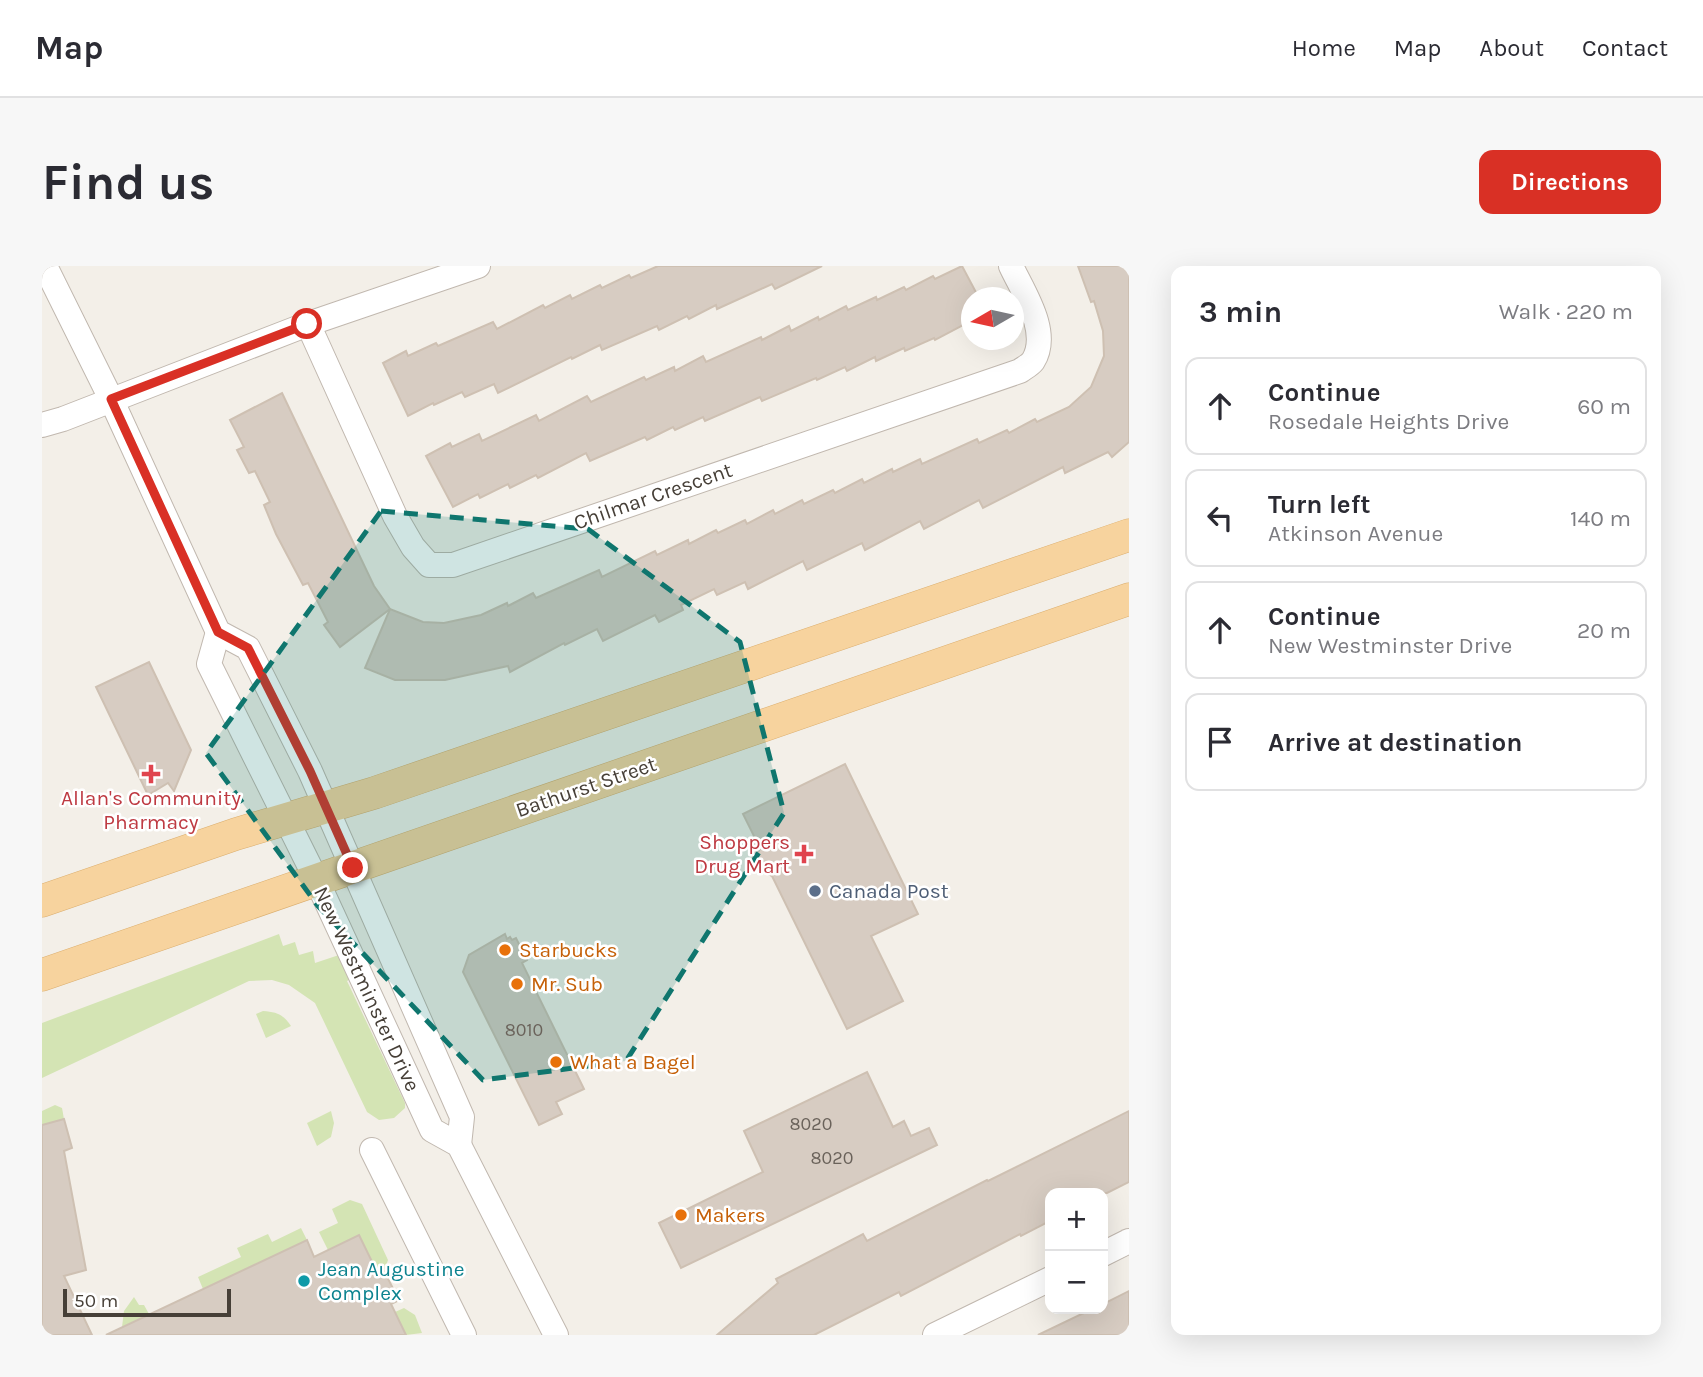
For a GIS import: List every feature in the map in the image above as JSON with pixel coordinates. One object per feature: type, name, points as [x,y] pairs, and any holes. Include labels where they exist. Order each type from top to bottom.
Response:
[{"type":"main road","points":[[42,901],[236,834],[326,808],[1129,535]]},
{"type":"main road","name":"Bathurst Street","points":[[42,975],[1129,599]]},
{"type":"street","points":[[45,266],[111,399],[218,632]]},
{"type":"street","points":[[42,425],[307,324],[478,266]]},
{"type":"street","name":"Chilmar Crescent","points":[[307,324],[395,516],[413,547],[429,565],[453,565],[1020,371],[1032,363],[1037,348],[1038,328],[1011,266]]},
{"type":"street","name":"New Westminster Drive","points":[[459,1145],[432,1130],[288,820],[209,664],[218,632],[248,648],[326,808],[462,1117],[459,1145],[556,1335]]},
{"type":"street","points":[[372,1150],[464,1335]]},
{"type":"street","points":[[1108,1252],[1129,1241]]},
{"type":"street","points":[[935,1335],[1045,1281]]},
{"type":"highlighted area","points":[[381,511],[588,529],[740,642],[784,813],[626,1061],[483,1080],[318,906],[206,753]]},
{"type":"green space","points":[[279,934],[283,946],[295,942],[299,955],[313,951],[315,963],[339,955],[351,979],[347,981],[405,1103],[405,1108],[394,1118],[379,1120],[367,1112],[315,1003],[289,985],[272,980],[249,981],[42,1078],[42,1023]]},
{"type":"green space","points":[[263,1011],[279,1014],[291,1026],[266,1038],[256,1014]]},
{"type":"green space","points":[[55,1105],[62,1108],[64,1119],[42,1125],[42,1111]]},
{"type":"green space","points":[[331,1111],[334,1123],[331,1137],[317,1146],[307,1123]]},
{"type":"green space","points":[[350,1200],[362,1204],[388,1260],[384,1271],[378,1274],[359,1235],[328,1250],[319,1232],[338,1223],[332,1209]]},
{"type":"green space","points":[[301,1228],[307,1240],[203,1289],[198,1277],[241,1257],[237,1248],[268,1234],[272,1242]]},
{"type":"green space","points":[[134,1297],[139,1305],[144,1305],[149,1314],[122,1327],[124,1311]]},
{"type":"green space","points":[[404,1308],[415,1315],[422,1333],[406,1335],[395,1312]]},
{"type":"building","points":[[658,266],[822,266],[775,289],[772,284],[717,309],[716,305],[659,330],[657,326],[602,350],[600,345],[498,393],[494,384],[465,397],[462,392],[408,416],[383,363],[406,351],[408,356],[436,343],[438,346],[493,322],[497,329],[543,305],[545,308],[570,295],[572,299],[600,285],[602,288],[629,275],[631,278]]},
{"type":"building","points":[[962,266],[973,287],[961,287],[961,326],[905,351],[904,348],[876,361],[875,357],[847,371],[845,367],[762,401],[760,397],[705,421],[703,417],[675,430],[673,427],[647,440],[645,437],[590,461],[586,453],[538,478],[536,475],[510,488],[508,484],[480,498],[478,494],[453,507],[426,456],[450,443],[452,447],[479,434],[482,441],[536,415],[539,421],[587,396],[591,402],[644,377],[646,380],[674,367],[675,371],[703,356],[706,362],[761,337],[762,340],[789,326],[791,331],[846,306],[848,310],[904,287],[906,290],[933,276],[935,279]]},
{"type":"building","points":[[1078,266],[1129,266],[1129,442],[1112,457],[1108,452],[1065,473],[1063,467],[983,508],[979,500],[924,529],[920,521],[865,550],[862,543],[807,570],[803,561],[748,589],[745,582],[717,595],[714,589],[681,605],[683,610],[659,622],[655,615],[603,641],[597,629],[510,672],[508,666],[445,680],[395,680],[365,668],[390,609],[423,622],[444,623],[481,615],[507,603],[508,606],[533,593],[536,598],[599,570],[602,577],[655,551],[657,555],[688,540],[689,544],[716,530],[718,533],[745,520],[747,524],[773,510],[775,514],[802,500],[804,504],[833,490],[835,493],[862,479],[864,483],[920,459],[922,464],[977,439],[979,443],[1007,430],[1009,433],[1035,419],[1037,422],[1069,407],[1091,387],[1104,356],[1103,331],[1094,301],[1091,302]]},
{"type":"building","points":[[282,393],[374,586],[390,609],[340,647],[324,625],[328,622],[308,583],[303,585],[276,534],[264,505],[270,502],[255,471],[249,473],[237,450],[244,447],[230,420]]},
{"type":"building","points":[[149,662],[191,750],[174,791],[168,783],[148,795],[96,687]]},
{"type":"building","points":[[845,764],[918,914],[871,936],[903,1001],[847,1029],[772,876],[760,870],[754,862],[752,851],[756,840],[743,814]]},
{"type":"building","points":[[505,934],[507,939],[516,938],[527,960],[522,963],[584,1089],[556,1102],[562,1114],[539,1125],[463,972],[469,955]]},
{"type":"building","points":[[867,1072],[893,1127],[904,1121],[911,1136],[929,1128],[937,1145],[681,1268],[659,1223],[763,1172],[744,1131]]},
{"type":"building","points":[[1129,1111],[1129,1182],[1108,1192],[1108,1188],[1045,1188],[1045,1224],[901,1296],[899,1292],[814,1335],[717,1335],[778,1283],[776,1279],[863,1234],[867,1241]]},
{"type":"building","points":[[64,1119],[72,1148],[64,1151],[86,1270],[64,1276],[92,1335],[42,1335],[42,1125]]},
{"type":"building","name":"Jean Augustine Complex","points":[[359,1235],[378,1274],[384,1271],[399,1300],[391,1304],[406,1335],[106,1335],[307,1240],[314,1257]]},
{"type":"building","points":[[1129,1291],[1129,1335],[1038,1335],[1082,1314],[1108,1314],[1108,1302]]},
{"type":"place","name":"Allan's Community Pharmacy","points":[[151,774]]},
{"type":"place","name":"Shoppers Drug Mart","points":[[804,854]]},
{"type":"place","name":"Canada Post","points":[[815,891]]},
{"type":"place","name":"Starbucks","points":[[505,950]]},
{"type":"place","name":"Mr. Sub","points":[[517,984]]},
{"type":"place","name":"What a Bagel","points":[[556,1062]]},
{"type":"place","name":"Makers","points":[[681,1215]]},
{"type":"place","name":"Jean Augustine Complex","points":[[304,1281]]},
{"type":"route","points":[[307,324],[111,399],[218,632],[248,648],[310,771],[353,868]]}]
